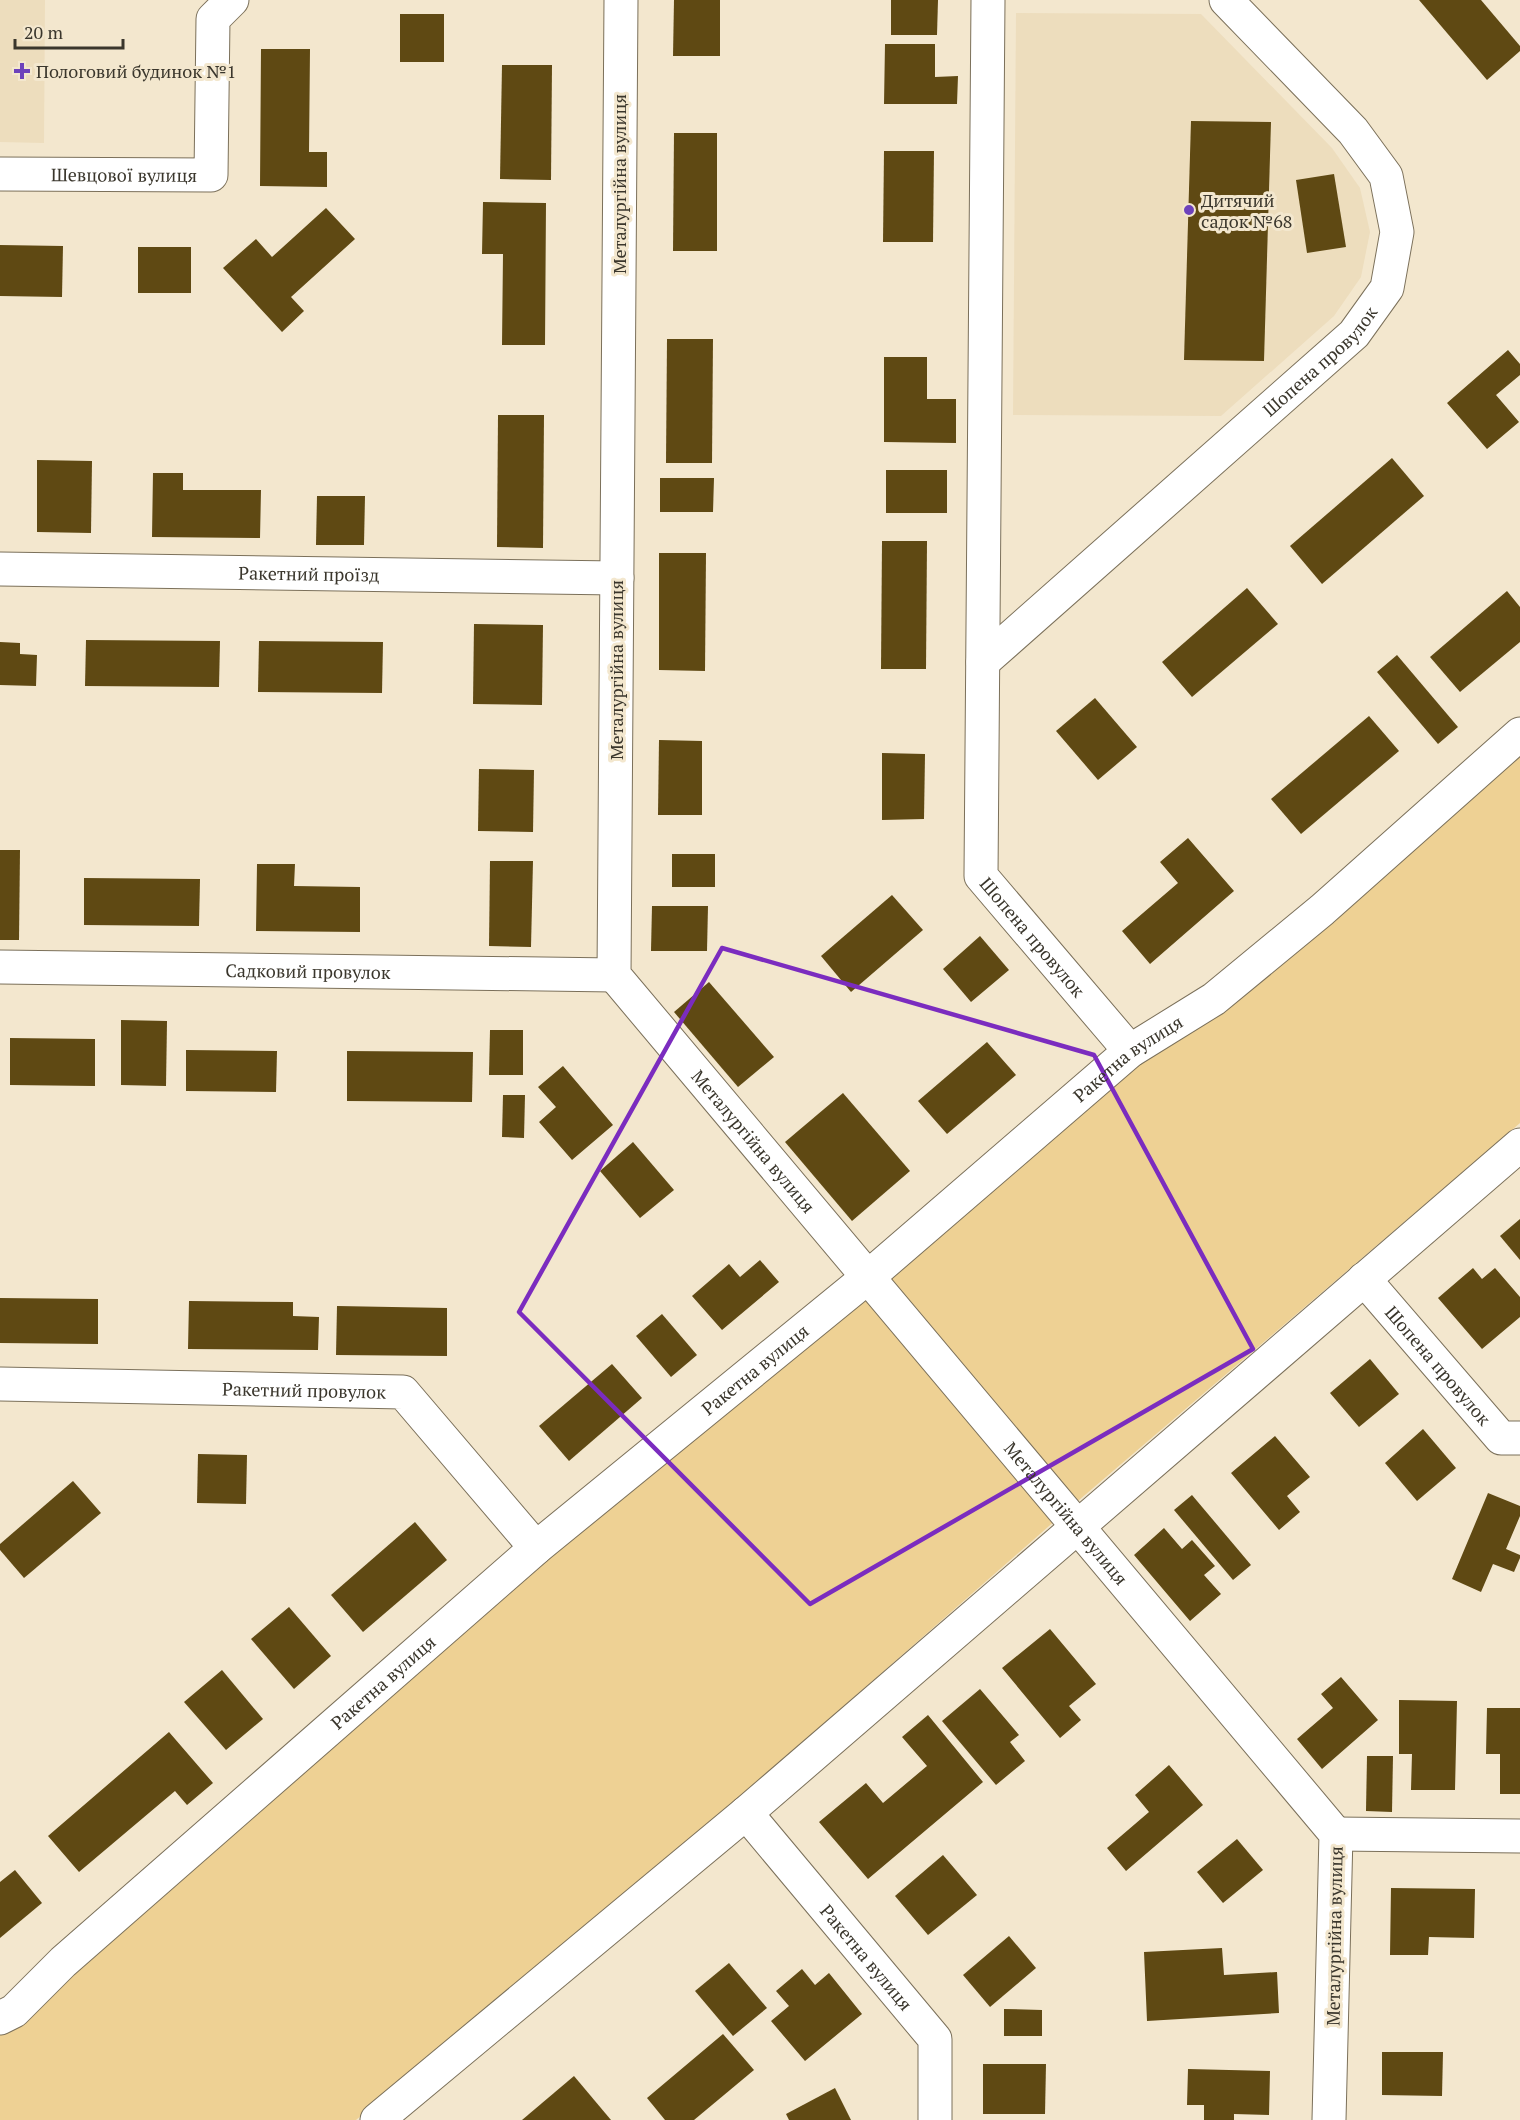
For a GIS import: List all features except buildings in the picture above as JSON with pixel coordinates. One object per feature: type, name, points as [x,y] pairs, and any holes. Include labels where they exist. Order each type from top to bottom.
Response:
[{"type":"street","name":"Шевцової вулиця","points":[[0,174],[211,175],[213,19],[232,0]]},
{"type":"street","name":"Металургійна вулиця","points":[[621,0],[614,975],[1336,1834],[1329,2120]]},
{"type":"street","name":"Шопена провулок","points":[[988,0],[981,876],[1130,1051]]},
{"type":"street","name":"Шопена провулок","points":[[983,662],[1354,334],[1387,288],[1397,232],[1386,177],[1353,130],[1226,0]]},
{"type":"street","name":"Ракетний проїзд","points":[[0,568],[616,578]]},
{"type":"street","name":"Ракетна вулиця","points":[[0,2018],[14,2011],[63,1962],[536,1548],[868,1277],[1130,1051],[1214,999],[1322,910],[1520,734]]},
{"type":"street","name":"Садковий провулок","points":[[0,967],[614,975]]},
{"type":"street","points":[[397,2114],[1520,1145]]},
{"type":"street","name":"Шопена провулок","points":[[1364,1279],[1501,1438],[1520,1438]]},
{"type":"street","name":"Ракетний провулок","points":[[0,1384],[403,1392],[536,1548]]},
{"type":"street","name":"Ракетна вулиця","points":[[746,1813],[935,2039],[935,2120]]},
{"type":"street","points":[[1336,1834],[1520,1836]]},
{"type":"highlighted area","points":[[722,948],[1094,1055],[1253,1349],[810,1604],[519,1312]]},
{"type":"shaded area","name":"Пологовий будинок №1","points":[[0,0],[45,0],[44,143],[0,142]]},
{"type":"shaded area","name":"Дитячий садок №68","points":[[1016,13],[1201,14],[1332,148],[1360,188],[1370,232],[1361,277],[1334,316],[1221,416],[1013,415]]},
{"type":"shaded area","points":[[1520,752],[1520,1123],[1065,1512],[753,1786],[356,2120],[0,2120],[0,2032],[548,1551],[1137,1061]]},
{"type":"place","name":"Пологовий будинок №1","points":[[22,71]]},
{"type":"place","name":"Дитячий садок №68","points":[[1189,210]]}]
